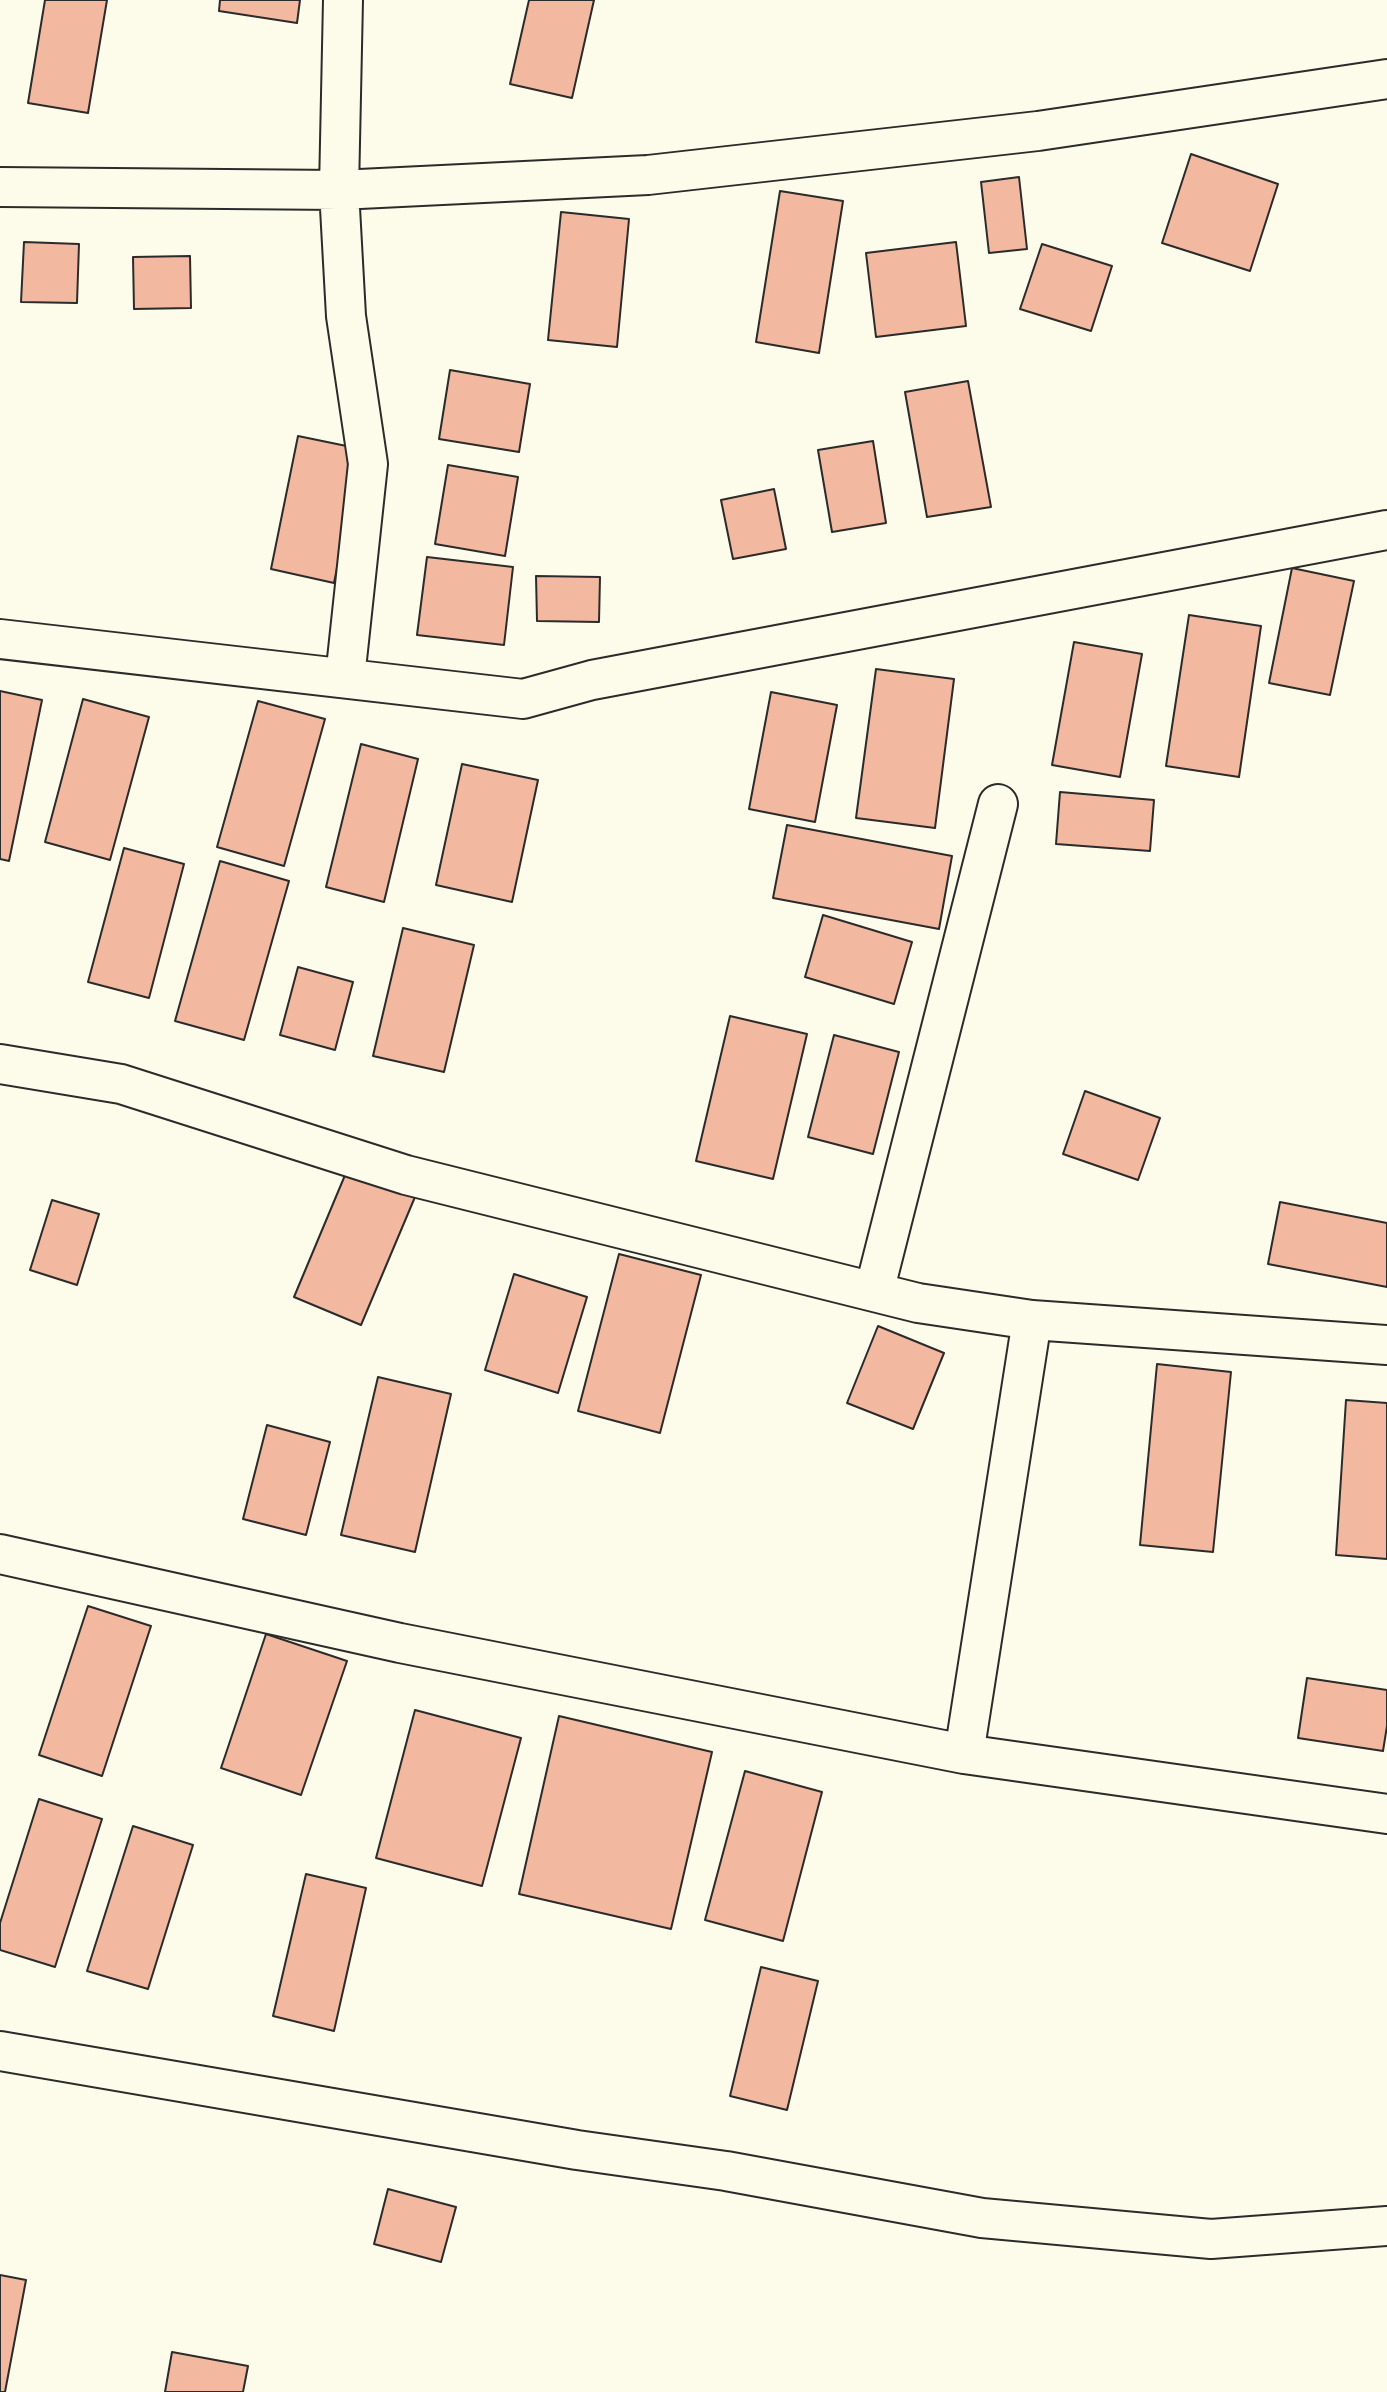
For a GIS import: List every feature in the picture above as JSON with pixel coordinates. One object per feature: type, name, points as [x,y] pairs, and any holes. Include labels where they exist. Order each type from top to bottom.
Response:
[{"type":"street","points":[[343,0],[339,190],[346,316],[368,464],[345,678]]},
{"type":"street","points":[[0,187],[339,190],[648,175],[1038,131],[1387,79]]},
{"type":"street","points":[[0,639],[523,699],[592,680],[1387,530]]},
{"type":"street","points":[[874,1292],[998,804]]},
{"type":"street","points":[[0,1064],[121,1084],[406,1175],[918,1303],[1032,1320],[1387,1345]]},
{"type":"street","points":[[964,1754],[1032,1320]]},
{"type":"street","points":[[0,1554],[400,1643],[964,1754],[1387,1814]]},
{"type":"street","points":[[0,2051],[577,2150],[726,2171],[982,2218],[1211,2239],[1387,2226]]},
{"type":"building","points":[[45,0],[107,0],[88,113],[28,103]]},
{"type":"building","points":[[220,0],[300,0],[297,23],[219,11]]},
{"type":"building","points":[[529,0],[594,0],[572,98],[510,84]]},
{"type":"building","points":[[1191,154],[1278,184],[1250,271],[1162,243]]},
{"type":"building","points":[[1019,177],[1027,249],[989,253],[981,182]]},
{"type":"building","points":[[780,191],[843,201],[819,353],[756,342]]},
{"type":"building","points":[[561,212],[629,219],[617,347],[548,340]]},
{"type":"building","points":[[24,242],[79,244],[77,303],[21,302]]},
{"type":"building","points":[[956,242],[966,326],[876,337],[866,253]]},
{"type":"building","points":[[1042,244],[1112,266],[1091,331],[1020,309]]},
{"type":"building","points":[[190,256],[191,308],[134,309],[133,257]]},
{"type":"building","points":[[450,370],[530,384],[519,452],[439,439]]},
{"type":"building","points":[[968,381],[991,507],[927,517],[905,392]]},
{"type":"building","points":[[298,436],[361,449],[334,583],[271,569]]},
{"type":"building","points":[[873,441],[886,523],[832,532],[818,450]]},
{"type":"building","points":[[448,465],[518,477],[505,556],[435,544]]},
{"type":"building","points":[[774,489],[786,549],[733,559],[721,500]]},
{"type":"building","points":[[427,557],[513,567],[504,645],[417,635]]},
{"type":"building","points":[[1292,568],[1354,581],[1330,695],[1269,683]]},
{"type":"building","points":[[536,576],[600,577],[599,622],[537,621]]},
{"type":"building","points":[[1189,615],[1261,626],[1239,777],[1166,766]]},
{"type":"building","points":[[1074,642],[1142,654],[1120,777],[1052,765]]},
{"type":"building","points":[[876,669],[954,679],[935,828],[856,818]]},
{"type":"building","points":[[0,691],[42,700],[9,861],[0,859]]},
{"type":"building","points":[[771,692],[837,705],[815,822],[749,809]]},
{"type":"building","points":[[83,699],[149,717],[110,860],[45,842]]},
{"type":"building","points":[[258,701],[325,719],[284,866],[217,847]]},
{"type":"building","points":[[361,744],[418,759],[384,902],[326,887]]},
{"type":"building","points":[[462,764],[538,780],[512,902],[436,885]]},
{"type":"building","points":[[1060,792],[1154,800],[1150,851],[1056,844]]},
{"type":"building","points":[[787,825],[952,856],[939,929],[773,898]]},
{"type":"building","points":[[124,848],[184,864],[149,998],[88,982]]},
{"type":"building","points":[[220,861],[289,881],[244,1040],[175,1021]]},
{"type":"building","points":[[823,915],[912,942],[894,1004],[805,977]]},
{"type":"building","points":[[403,928],[474,945],[444,1072],[373,1056]]},
{"type":"building","points":[[298,967],[353,982],[335,1050],[280,1035]]},
{"type":"building","points":[[730,1016],[807,1034],[773,1179],[696,1161]]},
{"type":"building","points":[[834,1035],[899,1052],[873,1154],[808,1137]]},
{"type":"building","points":[[1085,1091],[1160,1118],[1138,1180],[1063,1154]]},
{"type":"building","points":[[348,1168],[415,1197],[361,1325],[294,1297]]},
{"type":"building","points":[[52,1200],[99,1214],[77,1285],[30,1270]]},
{"type":"building","points":[[1280,1202],[1387,1223],[1387,1287],[1268,1264]]},
{"type":"building","points":[[619,1254],[701,1275],[660,1433],[578,1411]]},
{"type":"building","points":[[514,1274],[587,1297],[558,1393],[485,1370]]},
{"type":"building","points":[[878,1326],[944,1353],[913,1429],[847,1403]]},
{"type":"building","points":[[1157,1364],[1231,1372],[1213,1552],[1140,1545]]},
{"type":"building","points":[[378,1377],[451,1394],[415,1552],[341,1535]]},
{"type":"building","points":[[1346,1400],[1387,1403],[1387,1559],[1336,1555]]},
{"type":"building","points":[[267,1425],[330,1442],[306,1535],[243,1519]]},
{"type":"building","points":[[88,1606],[151,1626],[102,1776],[39,1755]]},
{"type":"building","points":[[266,1634],[347,1661],[301,1795],[221,1768]]},
{"type":"building","points":[[1307,1678],[1387,1690],[1383,1751],[1298,1738]]},
{"type":"building","points":[[415,1710],[521,1738],[482,1886],[376,1858]]},
{"type":"building","points":[[559,1716],[712,1752],[671,1929],[519,1894]]},
{"type":"building","points":[[745,1771],[822,1792],[783,1941],[705,1920]]},
{"type":"building","points":[[39,1799],[102,1819],[55,1967],[0,1950],[0,1923]]},
{"type":"building","points":[[133,1826],[193,1845],[148,1989],[87,1971]]},
{"type":"building","points":[[306,1874],[366,1888],[334,2031],[273,2016]]},
{"type":"building","points":[[761,1967],[818,1981],[787,2110],[730,2096]]},
{"type":"building","points":[[388,2189],[456,2207],[441,2262],[374,2244]]},
{"type":"building","points":[[0,2275],[26,2280],[5,2392],[0,2392]]},
{"type":"building","points":[[172,2352],[248,2366],[243,2392],[165,2392]]}]
